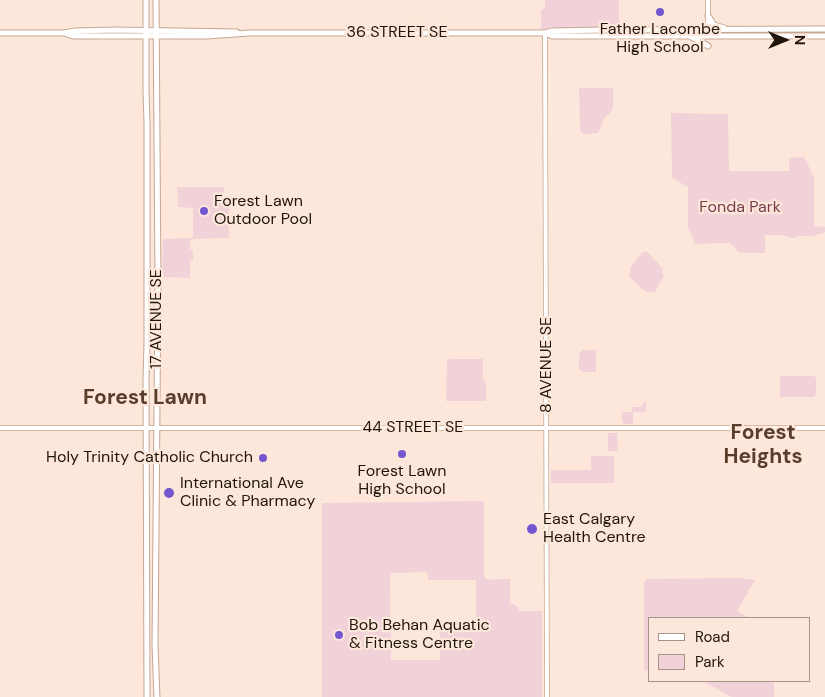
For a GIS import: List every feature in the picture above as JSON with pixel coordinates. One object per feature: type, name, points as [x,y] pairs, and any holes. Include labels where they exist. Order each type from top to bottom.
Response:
[{"type":"main road","name":"17 AVENUE SE","points":[[146,0],[146,100],[148,124],[147,697]]},
{"type":"main road","name":"17 AVENUE SE","points":[[156,0],[158,164],[156,428],[157,697]]},
{"type":"main road","points":[[708,16],[714,24],[729,30]]},
{"type":"main road","name":"36 STREET SE","points":[[545,33],[552,36],[688,36],[729,30],[819,30],[825,28]]},
{"type":"main road","name":"36 STREET SE","points":[[0,33],[64,33],[73,36],[205,30],[249,33],[545,33],[552,31],[604,30],[825,36]]},
{"type":"main road","points":[[688,36],[708,46]]},
{"type":"street","points":[[708,0],[708,33]]},
{"type":"street","name":"8 AVENUE SE","points":[[545,33],[547,697]]},
{"type":"street","name":"44 STREET SE","points":[[0,428],[825,428]]},
{"type":"green space","points":[[545,0],[619,0],[619,28],[541,29],[541,10],[545,8]]},
{"type":"green space","points":[[579,88],[613,88],[613,109],[604,119],[598,133],[583,134],[580,131]]},
{"type":"green space","name":"Fonda Park","points":[[671,113],[728,114],[729,171],[789,171],[789,158],[804,157],[814,177],[814,226],[825,227],[825,232],[813,236],[796,236],[793,238],[781,235],[765,235],[765,253],[739,252],[730,243],[695,244],[688,227],[688,187],[672,178]]},
{"type":"green space","points":[[177,187],[224,187],[224,198],[229,198],[229,238],[191,239],[190,249],[193,250],[193,260],[190,260],[190,278],[162,277],[163,239],[193,237],[193,208],[178,207]]},
{"type":"green space","points":[[248,214],[263,214],[263,225],[248,225]]},
{"type":"green space","points":[[647,251],[663,269],[662,273],[664,276],[655,292],[647,292],[642,289],[629,276],[630,268],[642,253]]},
{"type":"green space","points":[[583,350],[596,350],[596,372],[583,372],[579,369],[579,354]]},
{"type":"green space","points":[[483,359],[486,401],[446,401],[447,360]]},
{"type":"green space","points":[[780,376],[814,376],[816,378],[816,394],[814,397],[780,397]]},
{"type":"green space","points":[[644,402],[646,403],[646,412],[633,412],[633,425],[623,423],[622,412],[632,412],[632,407],[642,407]]},
{"type":"green space","points":[[608,433],[617,433],[618,451],[608,451]]},
{"type":"green space","points":[[591,456],[614,456],[614,483],[551,483],[551,470],[591,470]]},
{"type":"green space","points":[[484,502],[485,578],[488,580],[510,579],[510,604],[514,604],[519,608],[519,611],[542,611],[542,697],[322,697],[322,503]],"holes":[[[427,572],[428,580],[476,580],[476,629],[440,629],[440,660],[391,660],[390,573]]]},
{"type":"green space","points":[[739,578],[755,580],[737,611],[747,617],[648,617],[648,671],[646,671],[644,669],[644,583],[646,579]]},
{"type":"green space","points":[[704,682],[774,682],[774,697],[732,697]]},
{"type":"place","name":"Father Lacombe High School","points":[[660,12]]},
{"type":"place","name":"Forest Lawn Outdoor Pool","points":[[204,211]]},
{"type":"place","name":"Forest Lawn High School","points":[[402,454]]},
{"type":"place","name":"Holy Trinity Catholic Church","points":[[263,458]]},
{"type":"place","name":"International Ave Clinic & Pharmacy","points":[[169,493]]},
{"type":"place","name":"East Calgary Health Centre","points":[[532,529]]},
{"type":"place","name":"Bob Behan Aquatic & Fitness Centre","points":[[339,635]]},
{"type":"district","name":"Forest Lawn","points":[[145,398]]},
{"type":"district","name":"Forest Heights","points":[[763,445]]}]
